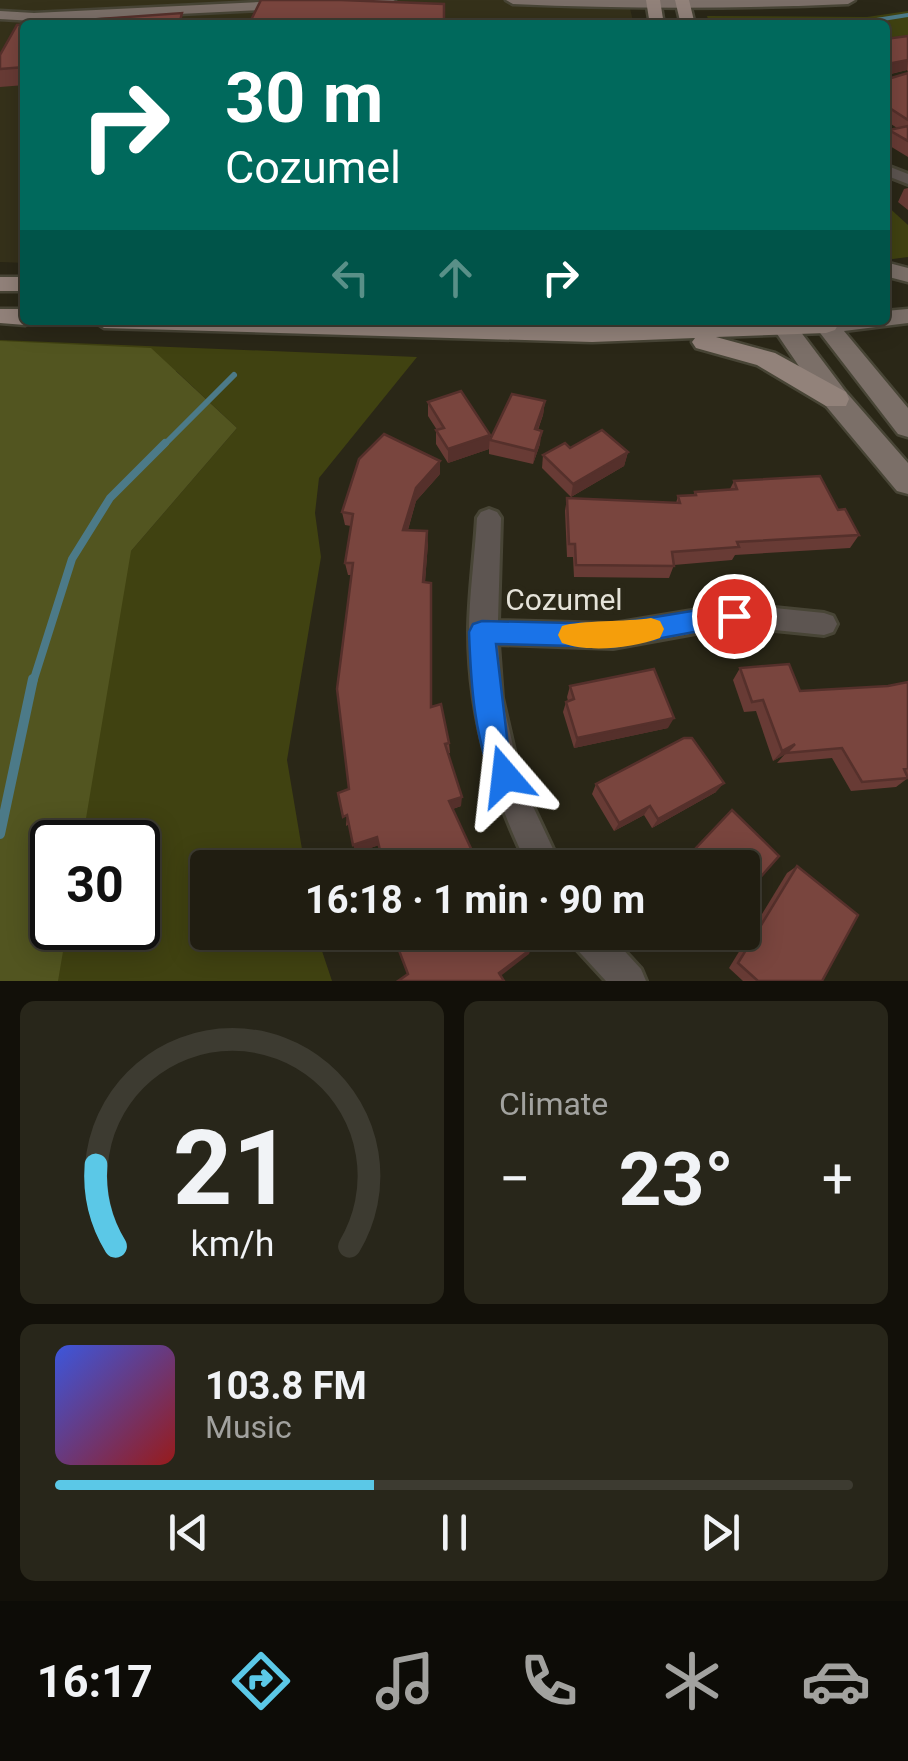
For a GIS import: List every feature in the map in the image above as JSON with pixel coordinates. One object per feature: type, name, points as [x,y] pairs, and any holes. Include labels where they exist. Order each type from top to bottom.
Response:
[{"type":"main road","points":[[0,15],[233,0]]},
{"type":"main road","points":[[0,15],[34,18],[388,0]]},
{"type":"main road","points":[[514,0],[631,5],[651,0],[798,4],[848,0]]},
{"type":"main road","points":[[248,325],[673,333],[770,325]]},
{"type":"main road","points":[[783,325],[836,399],[908,483]]},
{"type":"main road","points":[[826,325],[908,427]]},
{"type":"main road","points":[[673,333],[766,360],[836,399]]},
{"type":"street","points":[[489,518],[482,632],[485,688],[494,746],[536,850]]},
{"type":"street","name":"Cozumel","points":[[482,632],[613,636],[734,616],[824,624]]},
{"type":"street","points":[[601,950],[629,981]]},
{"type":"shaded area","points":[[0,0],[628,0],[633,20],[20,20],[20,263],[0,262]]},
{"type":"shaded area","points":[[908,11],[908,41],[890,44],[890,20],[708,20],[707,16],[867,17]]},
{"type":"shaded area","points":[[890,209],[908,225],[908,257],[890,259]]},
{"type":"shaded area","points":[[0,340],[417,357],[319,478],[315,513],[321,557],[287,760],[302,850],[190,850],[190,950],[322,950],[332,981],[0,981]],"holes":[[[176,371],[237,428],[131,551]]]},
{"type":"green space","points":[[0,341],[151,348],[237,428],[131,551],[86,820],[30,820],[30,950],[63,950],[58,981],[0,981]]},
{"type":"building","points":[[261,0],[444,4],[444,20],[251,20]]},
{"type":"building","points":[[182,13],[180,20],[86,20]]},
{"type":"building","points":[[20,25],[20,67],[0,69],[0,55]]},
{"type":"building","points":[[908,36],[908,60],[890,63],[890,38]]},
{"type":"building","points":[[908,73],[908,120],[890,108],[890,77]]},
{"type":"building","points":[[908,126],[908,141],[890,131]]},
{"type":"building","points":[[461,391],[490,435],[448,449],[436,430],[444,428],[428,402]]},
{"type":"building","points":[[512,394],[545,401],[535,429],[542,431],[535,451],[490,440]]},
{"type":"building","points":[[602,430],[628,452],[573,484],[543,455],[565,443],[570,448]]},
{"type":"building","points":[[384,434],[440,461],[416,488],[403,530],[427,531],[423,582],[431,583],[431,707],[441,704],[449,743],[445,744],[462,797],[449,801],[472,850],[380,850],[377,837],[353,845],[347,815],[343,817],[338,793],[349,789],[337,689],[353,563],[345,563],[353,514],[342,512],[359,459]]},
{"type":"building","points":[[820,476],[838,510],[845,509],[859,535],[737,542],[739,547],[672,552],[674,566],[576,565],[575,544],[569,544],[567,498],[680,503],[678,496],[737,489],[734,481]]},
{"type":"building","points":[[789,664],[800,691],[908,682],[908,768],[904,769],[908,778],[862,782],[842,748],[786,753],[795,744],[782,751],[763,700],[752,702],[740,668]]},
{"type":"building","points":[[654,669],[674,718],[577,738],[566,702],[574,699],[570,686]]},
{"type":"building","points":[[684,738],[692,738],[724,783],[658,819],[650,806],[619,823],[596,784]]},
{"type":"building","points":[[732,810],[779,856],[760,878],[760,850],[694,850]]},
{"type":"building","points":[[797,866],[858,915],[822,981],[758,981],[738,963],[746,950],[760,950],[760,927]]},
{"type":"building","points":[[399,950],[530,950],[499,973],[504,981],[398,981],[408,974]]},
{"type":"waterway","points":[[876,20],[908,15]]},
{"type":"waterway","points":[[163,446],[234,375]]},
{"type":"waterway","points":[[33,682],[72,559],[110,498],[165,443]]},
{"type":"waterway","points":[[0,834],[33,679]]},
{"type":"slow traffic","points":[[571,635],[613,636],[651,629]]},
{"type":"route","points":[[505,776],[494,746],[482,632],[613,636],[734,616]]}]
